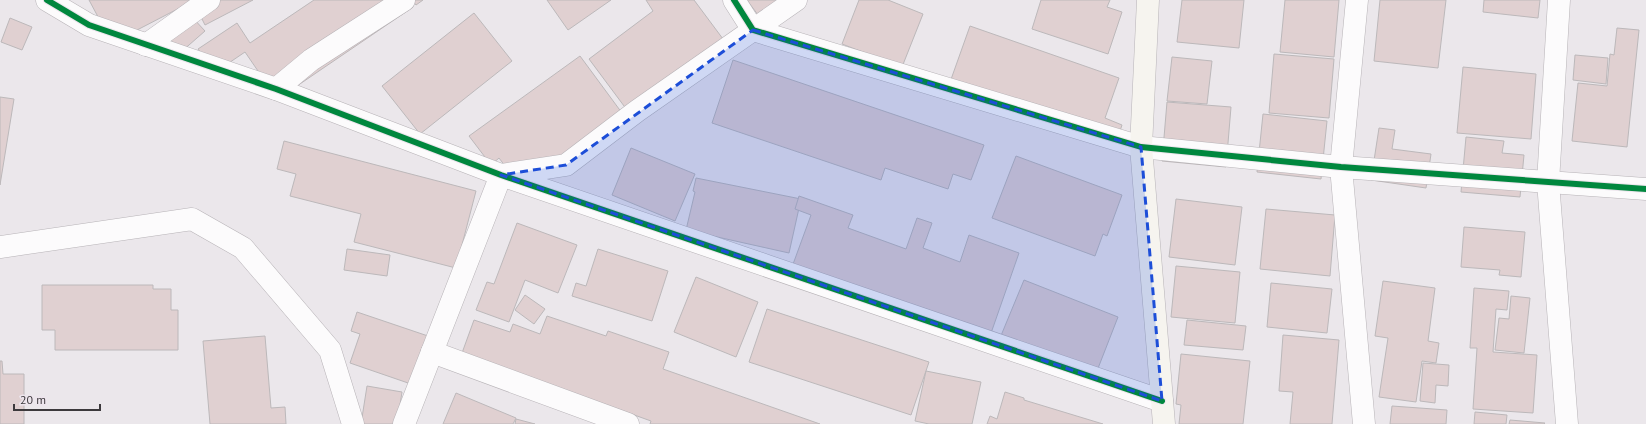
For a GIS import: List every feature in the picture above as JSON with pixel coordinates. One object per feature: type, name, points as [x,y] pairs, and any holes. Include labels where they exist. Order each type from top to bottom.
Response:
[{"type":"main road","points":[[1148,0],[1141,147],[1164,424]]},
{"type":"street","points":[[47,0],[89,25],[276,89],[500,175],[1162,401]]},
{"type":"street","points":[[146,45],[210,0]]},
{"type":"street","points":[[276,89],[310,60],[404,0]]},
{"type":"street","points":[[734,0],[753,30],[1141,147],[1341,167],[1646,189]]},
{"type":"street","points":[[500,175],[566,165],[637,112],[796,0]]},
{"type":"street","points":[[1358,0],[1341,167],[1364,424]]},
{"type":"street","points":[[1559,0],[1548,182],[1567,424]]},
{"type":"street","points":[[404,424],[500,175]]},
{"type":"street","points":[[0,247],[192,219],[243,248],[330,350],[353,424]]},
{"type":"street","points":[[432,352],[628,424]]},
{"type":"highlighted area","points":[[753,30],[1141,147],[1162,401],[501,175],[566,165]]},
{"type":"building","points":[[89,0],[253,0],[205,25],[193,1],[112,43]]},
{"type":"building","points":[[314,0],[408,0],[413,7],[294,88],[271,90],[245,52],[214,73],[198,49],[237,23],[250,43]]},
{"type":"building","points":[[412,0],[423,0],[416,5]]},
{"type":"building","points":[[547,0],[611,0],[568,30]]},
{"type":"building","points":[[646,0],[694,0],[726,43],[630,114],[589,59],[653,11]]},
{"type":"building","points":[[747,0],[794,0],[764,23]]},
{"type":"building","points":[[859,0],[888,0],[923,14],[902,67],[842,44]]},
{"type":"building","points":[[1041,0],[1110,0],[1107,7],[1122,12],[1108,54],[1032,29]]},
{"type":"building","points":[[1182,0],[1244,0],[1239,48],[1177,42]]},
{"type":"building","points":[[1285,0],[1339,0],[1334,57],[1280,52]]},
{"type":"building","points":[[1380,0],[1446,0],[1438,68],[1374,61]]},
{"type":"building","points":[[1484,0],[1540,0],[1538,18],[1483,12]]},
{"type":"building","points":[[474,13],[512,61],[420,134],[382,86]]},
{"type":"building","points":[[192,17],[205,31],[181,52],[168,37]]},
{"type":"building","points":[[10,18],[32,27],[22,50],[1,42]]},
{"type":"building","points":[[970,26],[1119,78],[1105,118],[1122,125],[1114,149],[949,85]]},
{"type":"building","points":[[1617,28],[1639,30],[1627,147],[1572,141],[1578,83],[1607,86],[1610,54],[1614,55]]},
{"type":"building","points":[[1274,54],[1334,59],[1329,118],[1269,113]]},
{"type":"building","points":[[1575,55],[1608,58],[1606,84],[1573,80]]},
{"type":"building","points":[[580,56],[622,113],[534,188],[515,179],[499,158],[491,165],[469,136]]},
{"type":"building","points":[[1172,57],[1212,61],[1207,104],[1167,101]]},
{"type":"building","points":[[733,60],[984,145],[971,180],[953,174],[948,189],[885,168],[881,180],[712,123]]},
{"type":"building","points":[[1463,67],[1536,74],[1531,139],[1457,133]]},
{"type":"building","points":[[0,97],[14,99],[0,185]]},
{"type":"building","points":[[1167,102],[1231,107],[1226,167],[1162,161]]},
{"type":"building","points":[[1263,114],[1327,121],[1321,179],[1257,172]]},
{"type":"building","points":[[1379,128],[1395,130],[1392,149],[1431,154],[1426,188],[1371,180]]},
{"type":"building","points":[[1466,137],[1504,141],[1502,153],[1524,155],[1520,197],[1461,192]]},
{"type":"building","points":[[284,141],[476,191],[456,268],[354,242],[361,214],[290,196],[296,174],[277,169]]},
{"type":"building","points":[[631,148],[695,174],[675,221],[612,195]]},
{"type":"building","points":[[1016,156],[1122,195],[1107,236],[1103,234],[1095,256],[992,218]]},
{"type":"building","points":[[696,178],[801,199],[789,253],[686,230],[695,192],[693,191]]},
{"type":"building","points":[[799,196],[853,215],[848,228],[906,249],[917,218],[932,223],[923,248],[960,262],[969,235],[1019,253],[990,336],[792,267],[811,215],[795,209]]},
{"type":"building","points":[[1176,199],[1242,207],[1235,265],[1169,257]]},
{"type":"building","points":[[1266,209],[1335,215],[1330,276],[1260,269]]},
{"type":"building","points":[[517,223],[577,245],[558,293],[525,280],[509,322],[476,310],[487,282],[494,284]]},
{"type":"building","points":[[1464,227],[1525,232],[1521,277],[1499,275],[1500,270],[1461,267]]},
{"type":"building","points":[[347,249],[390,255],[387,276],[344,270]]},
{"type":"building","points":[[598,249],[668,271],[652,321],[572,296],[576,283],[586,286]]},
{"type":"building","points":[[1176,266],[1240,272],[1235,323],[1171,317]]},
{"type":"building","points":[[696,277],[758,302],[736,357],[674,332]]},
{"type":"building","points":[[1024,280],[1118,317],[1095,376],[1000,338]]},
{"type":"building","points":[[1383,281],[1435,288],[1428,341],[1439,343],[1436,363],[1422,361],[1416,402],[1379,397],[1388,338],[1375,336]]},
{"type":"building","points":[[1271,283],[1332,289],[1327,333],[1267,327]]},
{"type":"building","points":[[42,285],[153,285],[153,289],[171,289],[171,310],[178,310],[178,350],[55,350],[55,330],[42,330]]},
{"type":"building","points":[[1474,288],[1509,291],[1507,310],[1496,309],[1493,352],[1537,355],[1533,413],[1473,409],[1477,348],[1470,348]]},
{"type":"building","points":[[525,295],[545,309],[534,324],[515,310]]},
{"type":"building","points":[[1511,296],[1530,298],[1524,353],[1495,350],[1499,318],[1509,319]]},
{"type":"building","points":[[767,309],[929,362],[911,415],[749,362]]},
{"type":"building","points":[[357,312],[428,336],[411,384],[350,363],[360,334],[351,331]]},
{"type":"building","points":[[547,316],[606,336],[608,331],[669,352],[663,369],[820,424],[650,424],[651,421],[462,353],[474,320],[510,332],[513,324],[540,334]]},
{"type":"building","points":[[1187,320],[1246,326],[1243,350],[1184,345]]},
{"type":"building","points":[[1283,335],[1339,340],[1332,424],[1290,424],[1293,392],[1279,391]]},
{"type":"building","points":[[265,336],[271,408],[285,407],[286,424],[210,424],[203,341]]},
{"type":"building","points":[[1181,354],[1250,361],[1243,424],[1179,424],[1181,405],[1176,404]]},
{"type":"building","points":[[0,361],[2,361],[3,374],[24,374],[24,424],[0,424]]},
{"type":"building","points":[[1423,363],[1449,365],[1448,386],[1436,385],[1435,403],[1420,401]]},
{"type":"building","points":[[926,371],[981,382],[972,424],[929,424],[915,421]]},
{"type":"building","points":[[367,386],[402,392],[397,424],[361,424]]},
{"type":"building","points":[[1005,392],[1024,398],[1024,400],[1103,424],[987,424],[990,416],[997,419]]},
{"type":"building","points":[[456,393],[516,418],[513,424],[443,424]]},
{"type":"building","points":[[1392,406],[1447,410],[1446,424],[1390,424]]},
{"type":"building","points":[[1475,412],[1507,415],[1506,424],[1474,424]]},
{"type":"building","points":[[516,419],[535,424],[515,424]]},
{"type":"building","points":[[1510,420],[1545,423],[1509,424]]},
{"type":"cycle path","points":[[47,0],[89,25],[276,89],[501,175],[1162,401]]},
{"type":"cycle path","points":[[734,0],[753,30],[1141,147],[1341,167],[1646,189]]}]
